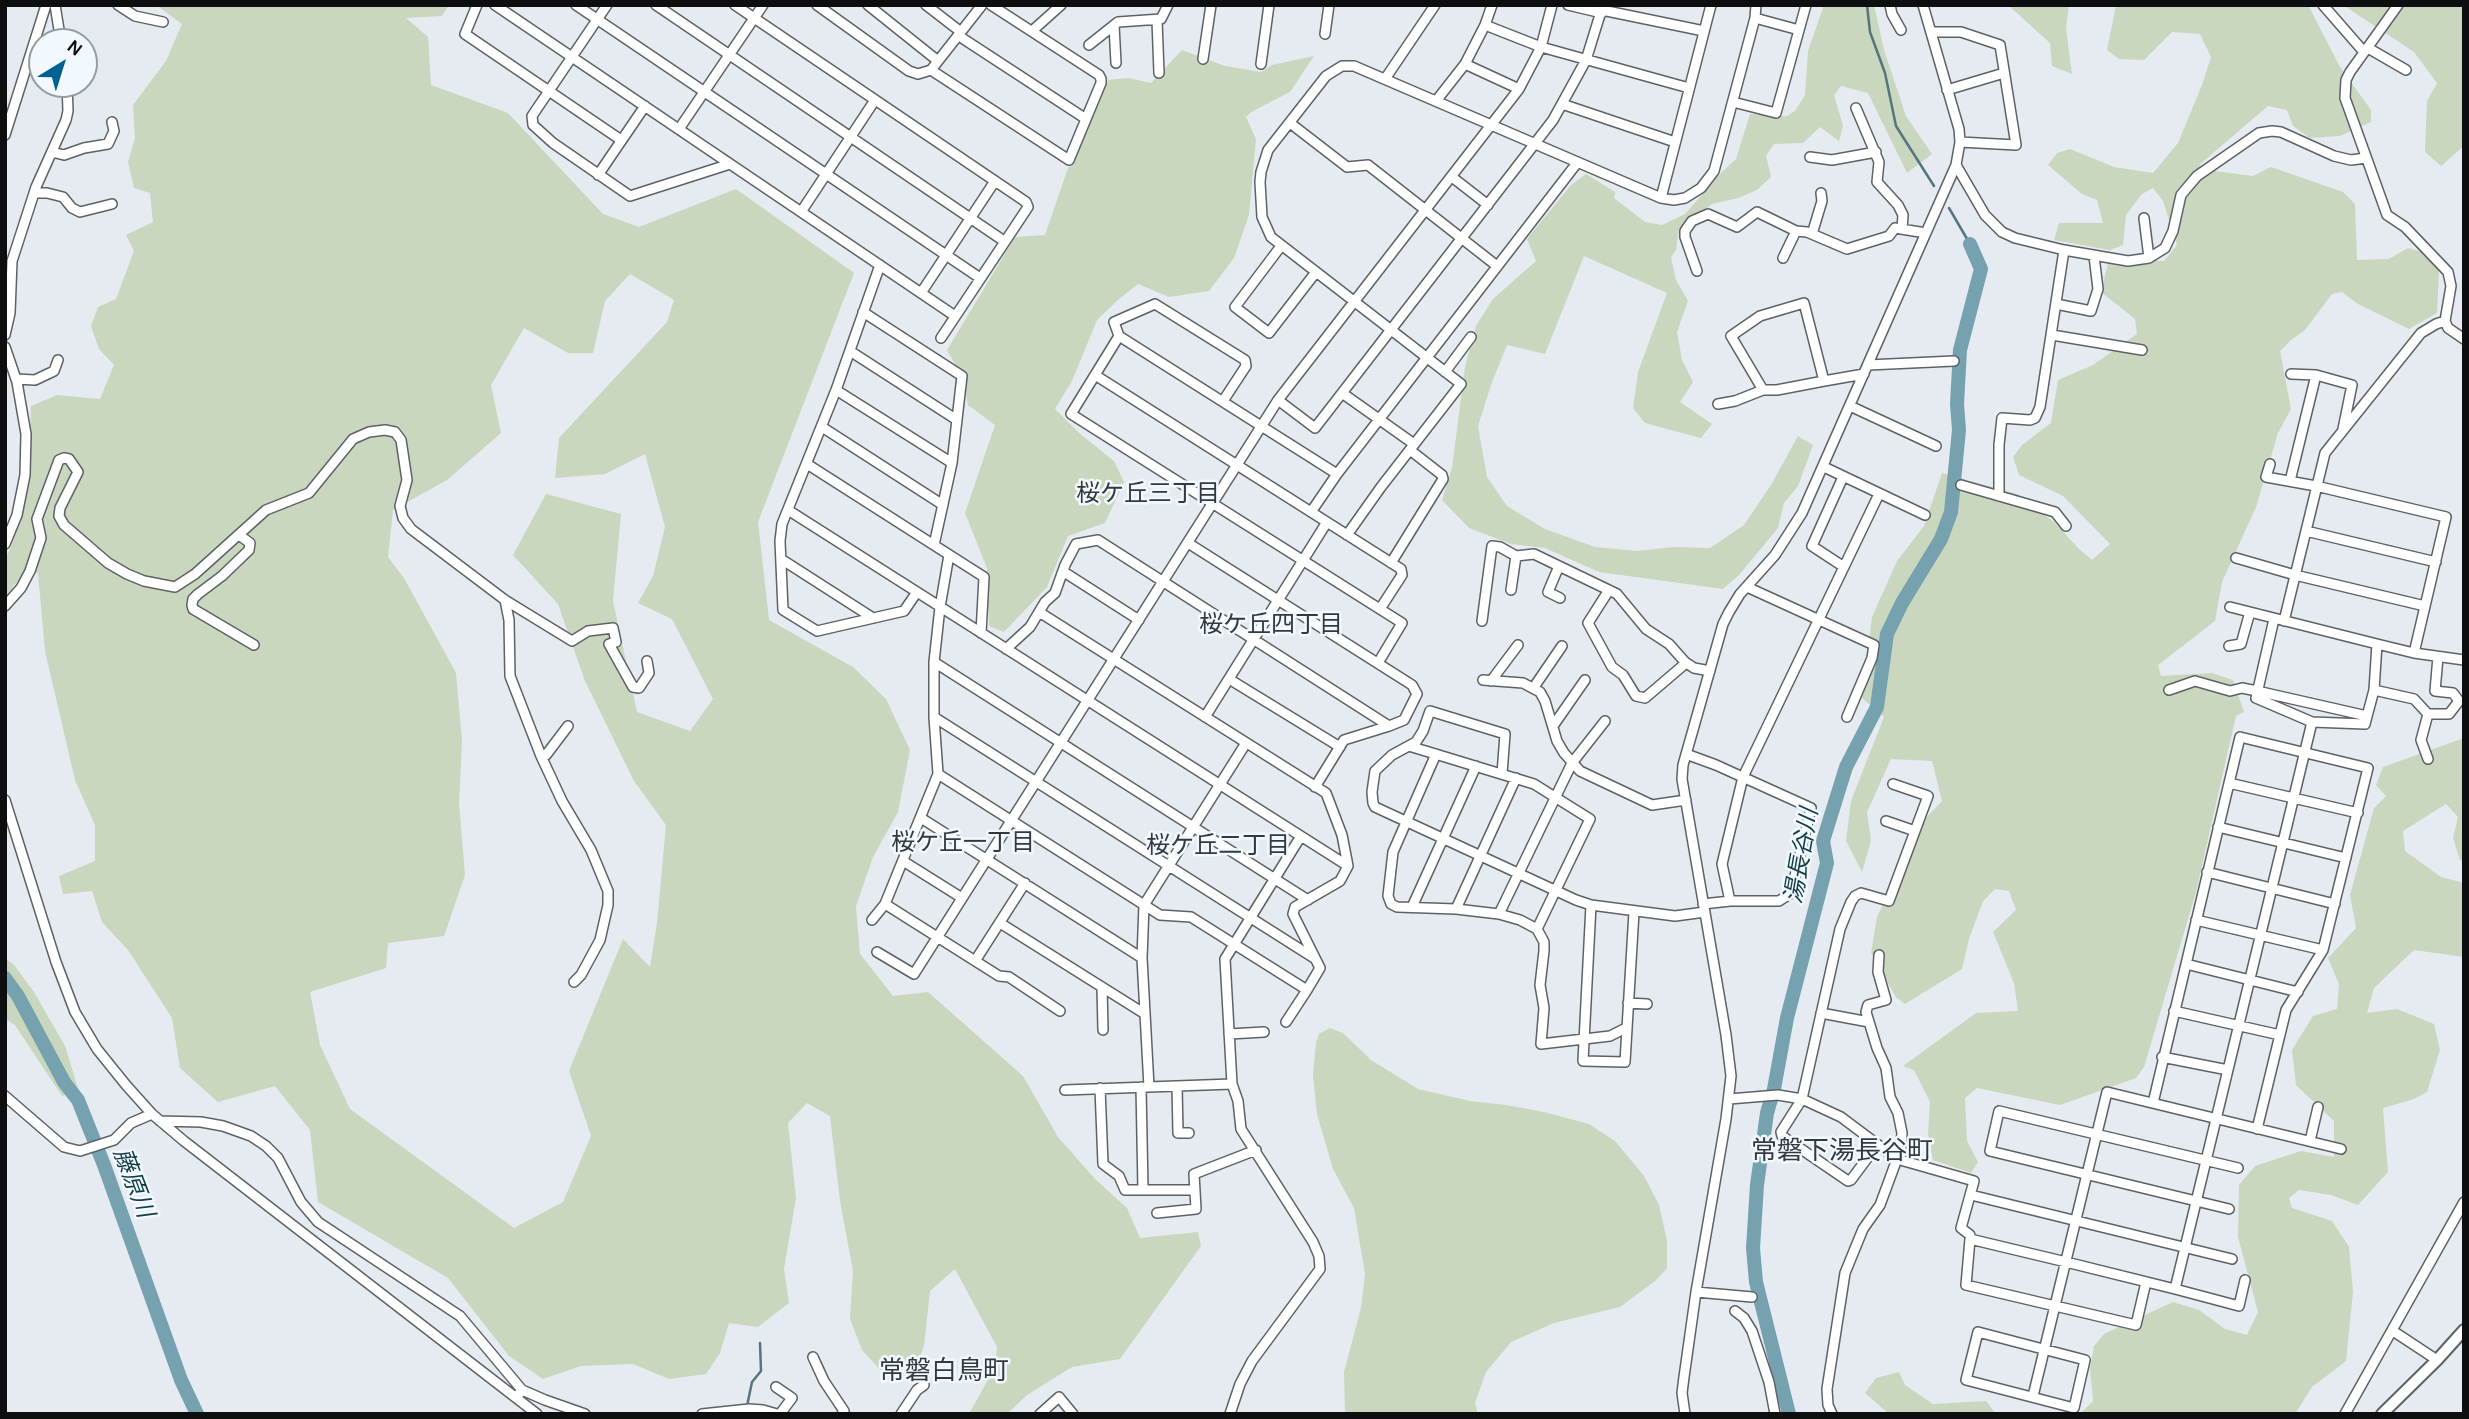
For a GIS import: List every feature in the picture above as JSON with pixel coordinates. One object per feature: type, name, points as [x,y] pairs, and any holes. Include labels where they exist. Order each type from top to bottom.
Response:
[{"type":"main road","points":[[2382,1414],[2464,1329]]},
{"type":"street","points":[[5,135],[46,5]]},
{"type":"street","points":[[55,5],[59,28]]},
{"type":"street","points":[[118,5],[135,16],[163,22]]},
{"type":"street","points":[[477,5],[465,34],[621,140]]},
{"type":"street","points":[[495,5],[956,316]]},
{"type":"street","points":[[576,5],[980,278]]},
{"type":"street","points":[[607,5],[532,116],[533,125],[553,143],[630,197],[730,164]]},
{"type":"street","points":[[656,5],[1004,241]]},
{"type":"street","points":[[735,5],[1026,202],[1028,207],[941,338]]},
{"type":"street","points":[[679,129],[763,5]]},
{"type":"street","points":[[817,5],[909,71],[918,74],[931,70],[982,5]]},
{"type":"street","points":[[868,5],[938,61]]},
{"type":"street","points":[[926,5],[960,34],[1086,119]]},
{"type":"street","points":[[931,70],[1069,160],[1101,83],[1099,75],[991,5]]},
{"type":"street","points":[[1032,31],[1060,5]]},
{"type":"street","points":[[1088,45],[1114,25],[1161,19],[1168,5]]},
{"type":"street","points":[[1203,59],[1211,5]]},
{"type":"street","points":[[1261,64],[1269,5]]},
{"type":"street","points":[[1325,34],[1329,5]]},
{"type":"street","points":[[1385,79],[1435,5]]},
{"type":"street","points":[[1436,101],[1465,64],[1492,5]]},
{"type":"street","points":[[877,951],[914,974],[1278,400],[1519,89],[1541,47],[1552,5]]},
{"type":"street","points":[[1568,5],[1602,9],[1704,31]]},
{"type":"street","points":[[1661,198],[1711,5]]},
{"type":"street","points":[[1348,535],[1461,384],[1271,237],[1262,217],[1261,172],[1268,150],[1326,76],[1342,66],[1354,66],[1661,198],[1685,198],[1693,195],[1714,171],[1755,18],[1756,5]]},
{"type":"street","points":[[1733,102],[1776,113],[1806,5]]},
{"type":"street","points":[[1890,5],[1901,30]]},
{"type":"street","points":[[1685,1414],[1682,1393],[1696,1292],[1729,1099],[1730,1063],[1682,779],[1686,754],[1723,624],[1733,604],[1787,537],[1802,513],[1956,165],[1959,129],[1923,5]]},
{"type":"street","points":[[2323,5],[2366,50],[2406,70]]},
{"type":"street","points":[[2398,5],[2350,72],[2345,89],[2347,107],[2386,215],[2405,227],[2448,272],[2451,286],[2445,321],[2448,328],[2464,339]]},
{"type":"street","points":[[1278,400],[1315,428],[1536,144],[1586,60],[1602,9]]},
{"type":"street","points":[[1755,18],[1799,30]]},
{"type":"street","points":[[1157,20],[1160,73]]},
{"type":"street","points":[[1114,25],[1116,63]]},
{"type":"street","points":[[1485,25],[1541,47],[1689,88]]},
{"type":"street","points":[[1931,32],[1961,32],[2000,45],[2016,145],[1960,142]]},
{"type":"street","points":[[1465,64],[1519,89]]},
{"type":"street","points":[[1947,90],[2004,73]]},
{"type":"street","points":[[5,335],[10,313],[12,261],[34,193],[68,111],[68,98]]},
{"type":"street","points":[[801,212],[875,100]]},
{"type":"street","points":[[1562,104],[1675,142]]},
{"type":"street","points":[[598,175],[645,106]]},
{"type":"street","points":[[1856,108],[1880,166],[1877,183],[1898,205],[1903,215],[1902,229]]},
{"type":"street","points":[[52,152],[64,155],[108,144],[114,131],[112,122]]},
{"type":"street","points":[[1290,123],[1347,167],[1368,165],[1497,266]]},
{"type":"street","points":[[1956,165],[1993,225],[2015,238],[2094,257],[2128,261],[2149,258],[2165,248],[2170,240],[2181,195],[2197,176],[2259,133],[2281,132],[2334,156],[2351,160],[2366,158]]},
{"type":"street","points":[[1810,157],[1832,160],[1876,152]]},
{"type":"street","points":[[1311,512],[1377,419],[1577,163]]},
{"type":"street","points":[[1452,177],[1488,205]]},
{"type":"street","points":[[921,293],[995,181]]},
{"type":"street","points":[[34,193],[62,197],[80,212],[112,204]]},
{"type":"street","points":[[1812,234],[1822,201],[1821,193]]},
{"type":"street","points":[[1697,271],[1685,231],[1692,221],[1708,214],[1737,226],[1758,212],[1796,231],[1812,234],[1847,249],[1889,236],[1895,228],[1926,233]]},
{"type":"street","points":[[2144,218],[2149,258]]},
{"type":"street","points":[[1783,258],[1796,231]]},
{"type":"street","points":[[1281,246],[1234,307],[1269,333],[1316,272]]},
{"type":"street","points":[[1999,496],[1999,445],[2003,418],[2030,420],[2038,414],[2064,250]]},
{"type":"street","points":[[2056,304],[2091,311],[2098,289],[2094,257]]},
{"type":"street","points":[[880,265],[836,390],[781,532],[783,610],[817,631],[904,611],[916,592]]},
{"type":"street","points":[[1763,390],[1731,336],[1760,316],[1804,303],[1824,381]]},
{"type":"street","points":[[1223,401],[1247,366],[1245,360],[1155,304],[1114,322],[1119,336],[1337,474]]},
{"type":"street","points":[[863,312],[962,376],[952,463],[934,545]]},
{"type":"street","points":[[2284,621],[2325,453],[2421,334],[2445,321]]},
{"type":"street","points":[[2052,335],[2141,350]]},
{"type":"street","points":[[1119,336],[1071,414],[1402,623],[1377,663]]},
{"type":"street","points":[[1445,372],[1471,337]]},
{"type":"street","points":[[5,347],[16,379],[26,434],[25,475],[17,515],[5,544]]},
{"type":"street","points":[[850,351],[957,420]]},
{"type":"street","points":[[16,379],[35,380],[54,371],[58,360]]},
{"type":"street","points":[[1718,404],[1735,401],[1763,390],[1824,381],[1866,369],[1954,361]]},
{"type":"street","points":[[2291,374],[2316,375],[2352,385],[2342,431]]},
{"type":"street","points":[[1095,375],[1401,569],[1402,575],[1380,609]]},
{"type":"street","points":[[2290,481],[2316,375]]},
{"type":"street","points":[[836,390],[952,463]]},
{"type":"street","points":[[1342,393],[1412,447],[1442,475],[1443,479],[1391,563]]},
{"type":"street","points":[[1850,406],[1936,446]]},
{"type":"street","points":[[822,427],[943,505]]},
{"type":"street","points":[[5,606],[21,588],[30,571],[41,538],[37,519],[55,465],[64,457],[69,459],[78,472],[64,498],[59,516],[64,525],[108,563],[127,574],[144,581],[175,587],[195,574],[266,510],[309,493],[353,439],[369,432],[385,430],[395,432],[401,440],[407,480],[400,506],[403,518],[411,529],[505,600],[572,641],[588,631],[613,628],[616,642],[609,644],[633,687],[639,688],[649,673],[647,661]]},
{"type":"street","points":[[807,464],[984,578],[981,633]]},
{"type":"street","points":[[2270,464],[2266,477],[2446,517],[2414,653]]},
{"type":"street","points":[[1824,467],[1925,515]]},
{"type":"street","points":[[1843,477],[1812,546],[1844,567]]},
{"type":"street","points":[[1961,485],[2055,512],[2066,526]]},
{"type":"street","points":[[1730,901],[1722,864],[1743,777],[1879,494]]},
{"type":"street","points":[[788,510],[1348,866]]},
{"type":"street","points":[[1205,717],[1327,522]]},
{"type":"street","points":[[2306,531],[2436,562]]},
{"type":"street","points":[[239,535],[250,543],[248,550],[222,576],[198,594],[192,605],[193,609],[254,645]]},
{"type":"street","points":[[1006,649],[1030,627],[1055,593],[1076,544],[1098,540],[1389,726]]},
{"type":"street","points":[[1188,543],[1412,685],[1417,694],[1405,720],[1344,740],[1315,787]]},
{"type":"street","points":[[1482,621],[1492,546],[1500,547],[1516,556],[1534,554],[1617,594],[1646,629],[1669,644],[1686,663],[1694,668],[1710,671]]},
{"type":"street","points":[[872,920],[885,904],[938,774],[934,662],[948,555]]},
{"type":"street","points":[[1511,590],[1516,556]]},
{"type":"street","points":[[2236,558],[2425,606]]},
{"type":"street","points":[[781,559],[873,618]]},
{"type":"street","points":[[1559,566],[1548,592],[1560,598]]},
{"type":"street","points":[[1064,572],[1139,621]]},
{"type":"street","points":[[1746,587],[1874,645],[1872,658],[1847,717]]},
{"type":"street","points":[[1609,590],[1588,623],[1612,667],[1623,675],[1636,696],[1644,698],[1686,663]]},
{"type":"street","points":[[505,600],[509,620],[510,676],[541,756],[562,801],[591,850],[608,891],[608,905],[600,940],[581,975],[574,982]]},
{"type":"street","points":[[2230,607],[2414,653],[2464,660]]},
{"type":"street","points":[[1039,612],[1325,793],[1342,835],[1348,866],[1340,881],[1295,907],[1293,914],[1321,968],[1286,1022]]},
{"type":"street","points":[[2229,646],[2241,644],[2250,612]]},
{"type":"street","points":[[2274,619],[2256,698],[2312,722],[2365,724],[2374,690],[2377,644]]},
{"type":"street","points":[[1518,645],[1487,681],[1523,683],[1534,687],[1545,701],[1564,753],[1580,771],[1652,805],[1686,800]]},
{"type":"street","points":[[1534,687],[1562,646]]},
{"type":"street","points":[[2374,690],[2414,699],[2428,715],[2449,715],[2459,701],[2453,693],[2435,691],[2438,657]]},
{"type":"street","points":[[934,662],[1308,900]]},
{"type":"street","points":[[1229,679],[1340,747]]},
{"type":"street","points":[[1553,726],[1585,680]]},
{"type":"street","points":[[2169,690],[2195,681],[2230,691],[2242,688],[2367,716]]},
{"type":"street","points":[[1502,774],[1505,734],[1430,711],[1416,742],[1381,764],[1375,771],[1372,792],[1375,807],[1591,905],[1675,916],[1730,901],[1779,901],[1791,893],[1811,808],[1686,754]]},
{"type":"street","points":[[2428,715],[2421,740],[2428,759]]},
{"type":"street","points":[[934,717],[1316,960]]},
{"type":"street","points":[[1499,914],[1572,763],[1605,721]]},
{"type":"street","points":[[2175,1289],[2312,722]]},
{"type":"street","points":[[541,756],[546,755],[568,726]]},
{"type":"street","points":[[2153,1103],[2240,737],[2368,768],[2323,950],[2286,1010],[2257,1129]]},
{"type":"street","points":[[1143,1190],[1144,905],[1247,743]]},
{"type":"street","points":[[1409,747],[1534,784],[1590,819],[1537,929]]},
{"type":"street","points":[[1436,754],[1391,858],[1389,901],[1394,906],[1499,914],[1520,920],[1537,929],[1544,942],[1540,985],[1544,1008],[1541,1044],[1610,1036],[1626,1028]]},
{"type":"street","points":[[1412,908],[1476,766]]},
{"type":"street","points":[[938,774],[1160,915],[1191,917],[1307,990]]},
{"type":"street","points":[[1456,909],[1516,778]]},
{"type":"street","points":[[2229,783],[2358,813]]},
{"type":"street","points":[[1877,1145],[1852,1180],[1843,1179],[1783,1136],[1782,1128],[1802,1099],[1840,929],[1851,902],[1861,893],[1889,901],[1928,796],[1893,784]]},
{"type":"street","points":[[5,800],[55,962],[75,1013],[97,1049],[152,1114],[537,1414]]},
{"type":"street","points":[[921,818],[1142,958]]},
{"type":"street","points":[[1886,821],[1915,831]]},
{"type":"street","points":[[2218,827],[2346,858]]},
{"type":"street","points":[[1230,1414],[1240,1384],[1252,1361],[1318,1273],[1321,1264],[1313,1242],[1241,1129],[1238,1101],[1232,1084],[1225,959],[1301,836]]},
{"type":"street","points":[[903,861],[962,898]]},
{"type":"street","points":[[2207,872],[2335,904]]},
{"type":"street","points":[[975,961],[1025,883]]},
{"type":"street","points":[[885,904],[999,976],[1009,977],[1060,1011]]},
{"type":"street","points":[[1591,905],[1583,1062],[1625,1062],[1634,912]]},
{"type":"street","points":[[2196,920],[2323,950]]},
{"type":"street","points":[[1000,923],[1145,1014]]},
{"type":"street","points":[[1832,1414],[1828,1405],[1827,1389],[1845,1273],[1863,1229],[1880,1205],[1898,1159],[1902,1133],[1898,1113],[1890,1097],[1886,1068],[1866,1012],[1868,1005],[1886,1000],[1878,972],[1879,955]]},
{"type":"street","points":[[2186,964],[2298,992]]},
{"type":"street","points":[[1102,987],[1103,1030]]},
{"type":"street","points":[[1628,1003],[1647,1004]]},
{"type":"street","points":[[2174,1011],[2280,1035]]},
{"type":"street","points":[[1821,1013],[1869,1022]]},
{"type":"street","points":[[1229,1034],[1264,1032]]},
{"type":"street","points":[[2162,1057],[2228,1070]]},
{"type":"street","points":[[1065,1090],[1232,1084]]},
{"type":"street","points":[[1177,1086],[1178,1133],[1189,1133]]},
{"type":"street","points":[[1100,1088],[1103,1164],[1119,1175],[1125,1190],[1195,1190]]},
{"type":"street","points":[[2033,1396],[2108,1092],[2341,1149]]},
{"type":"street","points":[[1729,1099],[1765,1095],[1802,1099],[1841,1116],[1898,1159],[1974,1181],[1961,1228],[1970,1235],[1966,1285],[2136,1325],[2146,1282]]},
{"type":"street","points":[[5,1096],[69,1150],[84,1150],[114,1140],[131,1123],[152,1114]]},
{"type":"street","points":[[2310,1141],[2318,1107]]},
{"type":"street","points":[[2229,1209],[1990,1151],[1999,1111],[2238,1168]]},
{"type":"street","points":[[160,1121],[201,1122],[223,1126],[251,1136],[266,1146],[278,1158],[301,1202],[318,1222],[460,1316],[522,1390],[544,1401],[585,1414]]},
{"type":"street","points":[[1157,1213],[1196,1209],[1194,1174],[1256,1150]]},
{"type":"street","points":[[1971,1195],[2232,1259]]},
{"type":"street","points":[[2345,1414],[2464,1202]]},
{"type":"street","points":[[1970,1239],[2239,1306],[2245,1280]]},
{"type":"street","points":[[1696,1292],[1752,1297]]},
{"type":"street","points":[[1735,1311],[1744,1318],[1752,1331],[1769,1382],[1775,1414]]},
{"type":"street","points":[[2393,1331],[2437,1360]]},
{"type":"street","points":[[1978,1332],[2044,1350],[2085,1360],[2074,1408],[1966,1380],[1978,1332]]},
{"type":"street","points":[[813,1357],[824,1381],[844,1411],[842,1414]]},
{"type":"street","points":[[901,1414],[917,1390],[924,1385]]},
{"type":"street","points":[[702,1414],[763,1409],[779,1414],[792,1398],[776,1387]]},
{"type":"street","points":[[515,1398],[522,1390]]},
{"type":"street","points":[[1040,1414],[1059,1397],[1073,1414]]},
{"type":"green space","points":[[156,5],[449,5],[442,16],[406,18],[428,37],[431,85],[508,113],[603,214],[639,227],[736,189],[854,273],[758,522],[769,620],[853,667],[886,699],[910,750],[898,812],[873,857],[856,906],[860,954],[893,996],[928,992],[1023,1076],[1058,1137],[1095,1179],[1127,1208],[1140,1238],[1198,1232],[1201,1246],[1120,1359],[1072,1367],[1027,1395],[1007,1414],[969,1414],[995,1367],[997,1347],[955,1269],[930,1291],[924,1346],[912,1378],[886,1376],[862,1350],[850,1319],[853,1271],[840,1201],[830,1116],[807,1103],[788,1123],[796,1198],[784,1269],[789,1303],[758,1327],[729,1323],[720,1353],[706,1374],[669,1379],[633,1364],[581,1366],[543,1379],[509,1356],[448,1278],[318,1202],[310,1130],[275,1086],[218,1102],[180,1068],[172,1018],[128,950],[102,922],[92,891],[63,894],[59,876],[95,861],[95,825],[75,780],[45,651],[38,573],[26,570],[5,597],[5,561],[29,477],[31,406],[57,395],[100,399],[114,365],[99,349],[91,326],[98,307],[116,299],[134,251],[126,235],[153,222],[150,193],[134,188],[128,162],[135,138],[133,105],[166,61],[182,24]],"holes":[[[630,274],[674,300],[667,322],[559,438],[555,478],[605,474],[645,454],[665,527],[653,576],[638,603],[672,619],[713,699],[690,731],[637,712],[613,601],[621,514],[546,494],[513,555],[558,604],[585,681],[634,781],[666,825],[650,967],[623,939],[569,1071],[591,1136],[563,1202],[514,1228],[350,1109],[320,1045],[310,992],[386,968],[388,943],[444,936],[465,875],[459,803],[462,741],[456,673],[404,578],[388,557],[393,510],[447,480],[501,433],[491,385],[524,328],[568,353],[593,353],[605,301]]]},
{"type":"green space","points":[[1824,5],[1874,5],[1884,50],[1906,116],[1932,154],[1907,173],[1868,93],[1841,86],[1834,95],[1843,126],[1839,141],[1820,127],[1803,143],[1774,144],[1766,156],[1771,177],[1757,190],[1712,204],[1679,229],[1676,250],[1671,257],[1676,280],[1688,301],[1677,332],[1682,360],[1693,382],[1680,402],[1712,424],[1701,438],[1645,423],[1633,408],[1638,372],[1667,293],[1584,256],[1545,354],[1507,345],[1478,426],[1487,477],[1507,506],[1545,529],[1595,547],[1637,551],[1673,547],[1710,548],[1744,525],[1771,485],[1798,436],[1813,445],[1798,486],[1784,503],[1778,528],[1739,575],[1723,589],[1599,572],[1545,548],[1511,544],[1469,528],[1442,500],[1452,468],[1465,367],[1476,326],[1493,299],[1536,261],[1527,239],[1571,185],[1586,174],[1615,192],[1614,198],[1645,222],[1662,225],[1685,214],[1736,159],[1750,114],[1787,116],[1795,111],[1805,95],[1808,51]]},
{"type":"green space","points":[[2008,5],[2069,5],[2066,29],[2072,74],[2052,66],[2050,43]]},
{"type":"green space","points":[[2116,5],[2308,5],[2340,67],[2371,110],[2371,122],[2340,136],[2310,138],[2293,126],[2287,110],[2268,106],[2199,165],[2215,171],[2253,176],[2271,167],[2343,192],[2355,204],[2357,260],[2389,259],[2408,248],[2422,252],[2439,270],[2437,313],[2409,329],[2358,304],[2342,292],[2332,294],[2305,330],[2280,351],[2291,409],[2278,433],[2256,507],[2222,582],[2215,621],[2158,665],[2161,676],[2212,673],[2233,680],[2244,712],[2236,716],[2196,892],[2144,1067],[2136,1078],[2060,1105],[1977,1088],[1965,1098],[1967,1141],[1978,1162],[1971,1173],[1933,1160],[1928,1135],[1930,1102],[1914,1070],[1903,1066],[1976,1013],[2018,1011],[2014,983],[1993,932],[2016,910],[2009,891],[1995,889],[1983,901],[1969,939],[1962,969],[1905,1004],[1896,997],[1871,953],[1877,917],[1925,819],[1942,801],[1932,761],[1891,759],[1867,812],[1871,841],[1862,872],[1846,841],[1851,801],[1884,717],[1862,698],[1872,617],[1897,561],[1924,526],[1942,473],[2017,494],[2054,522],[2092,560],[2110,544],[2063,496],[2019,475],[2013,457],[2022,445],[2051,423],[2058,380],[2093,365],[2137,334],[2135,319],[2101,292],[2109,259],[2164,261],[2177,245],[2163,201],[2153,188],[2142,194],[2126,215],[2123,245],[2110,250],[2054,240],[2059,223],[2103,223],[2097,200],[2082,194],[2048,165],[2057,153],[2070,149],[2114,167],[2153,173],[2178,143],[2211,57],[2200,34],[2172,32],[2144,60],[2119,59],[2107,50]]},
{"type":"green space","points":[[2343,5],[2464,5],[2464,146],[2441,166],[2425,152],[2427,101],[2437,83],[2414,52]]},
{"type":"green space","points":[[1182,50],[1225,66],[1261,72],[1272,65],[1314,56],[1290,92],[1246,117],[1256,139],[1249,215],[1234,258],[1209,291],[1169,297],[1138,284],[1097,320],[1072,381],[1055,409],[1079,433],[1114,461],[1124,482],[1105,523],[1068,536],[1047,587],[1004,632],[989,626],[987,568],[965,513],[995,425],[968,405],[962,376],[947,350],[1015,237],[1045,235],[1067,171],[1108,80],[1128,78],[1151,83]]},
{"type":"green space","points":[[2464,738],[2464,861],[2460,860],[2453,838],[2458,817],[2446,804],[2403,831],[2405,851],[2441,877],[2464,883],[2464,957],[2414,950],[2374,988],[2367,1013],[2397,1009],[2434,1024],[2440,1050],[2427,1092],[2414,1099],[2383,1108],[2388,1172],[2358,1205],[2331,1195],[2299,1190],[2289,1198],[2292,1208],[2332,1221],[2349,1247],[2353,1292],[2346,1361],[2312,1387],[2295,1414],[2080,1414],[2093,1401],[2090,1369],[2094,1346],[2104,1334],[2173,1302],[2199,1310],[2225,1329],[2247,1335],[2258,1312],[2238,1237],[2239,1185],[2255,1166],[2301,1151],[2334,1157],[2334,1121],[2296,1085],[2292,1050],[2313,1016],[2337,1009],[2339,984],[2328,958],[2356,928],[2350,895],[2374,808],[2386,796],[2376,785],[2383,767]]},
{"type":"green space","points":[[5,958],[14,965],[34,992],[65,1046],[79,1092],[62,1096],[15,1025],[5,1019]]},
{"type":"green space","points":[[1330,1028],[1343,1033],[1371,1060],[1418,1089],[1470,1101],[1544,1112],[1589,1124],[1615,1141],[1644,1176],[1659,1205],[1667,1241],[1667,1268],[1655,1281],[1620,1307],[1554,1323],[1511,1342],[1486,1372],[1475,1403],[1478,1414],[1345,1414],[1344,1372],[1361,1308],[1365,1274],[1354,1208],[1333,1169],[1317,1114],[1313,1075],[1316,1043],[1319,1034]]},
{"type":"green space","points":[[1899,1372],[1905,1385],[1933,1404],[1986,1401],[1996,1414],[1889,1414],[1865,1393],[1876,1378]]},
{"type":"waterway","points":[[1867,5],[1870,32],[1885,73],[1896,126],[1934,186]]},
{"type":"waterway","points":[[1949,208],[1970,244]]},
{"type":"waterway","name":"湯長谷川","points":[[1789,1414],[1756,1282],[1753,1248],[1757,1185],[1767,1113],[1787,1018],[1827,863],[1823,841],[1846,767],[1877,707],[1887,634],[1902,603],[1941,539],[1951,512],[1959,430],[1957,404],[1960,350],[1981,269],[1970,244]]},
{"type":"waterway","name":"藤原川","points":[[5,978],[18,996],[64,1082],[78,1100],[181,1380],[197,1414]]},
{"type":"waterway","points":[[747,1406],[752,1382],[761,1371],[760,1343]]},
{"type":"district","name":"桜ケ丘三丁目","points":[[1148,494]]},
{"type":"district","name":"桜ケ丘四丁目","points":[[1271,625]]},
{"type":"district","name":"桜ケ丘一丁目","points":[[963,843]]},
{"type":"district","name":"桜ケ丘二丁目","points":[[1218,846]]},
{"type":"district","name":"常磐下湯長谷町","points":[[1842,1152]]},
{"type":"district","name":"常磐白鳥町","points":[[944,1372]]}]
